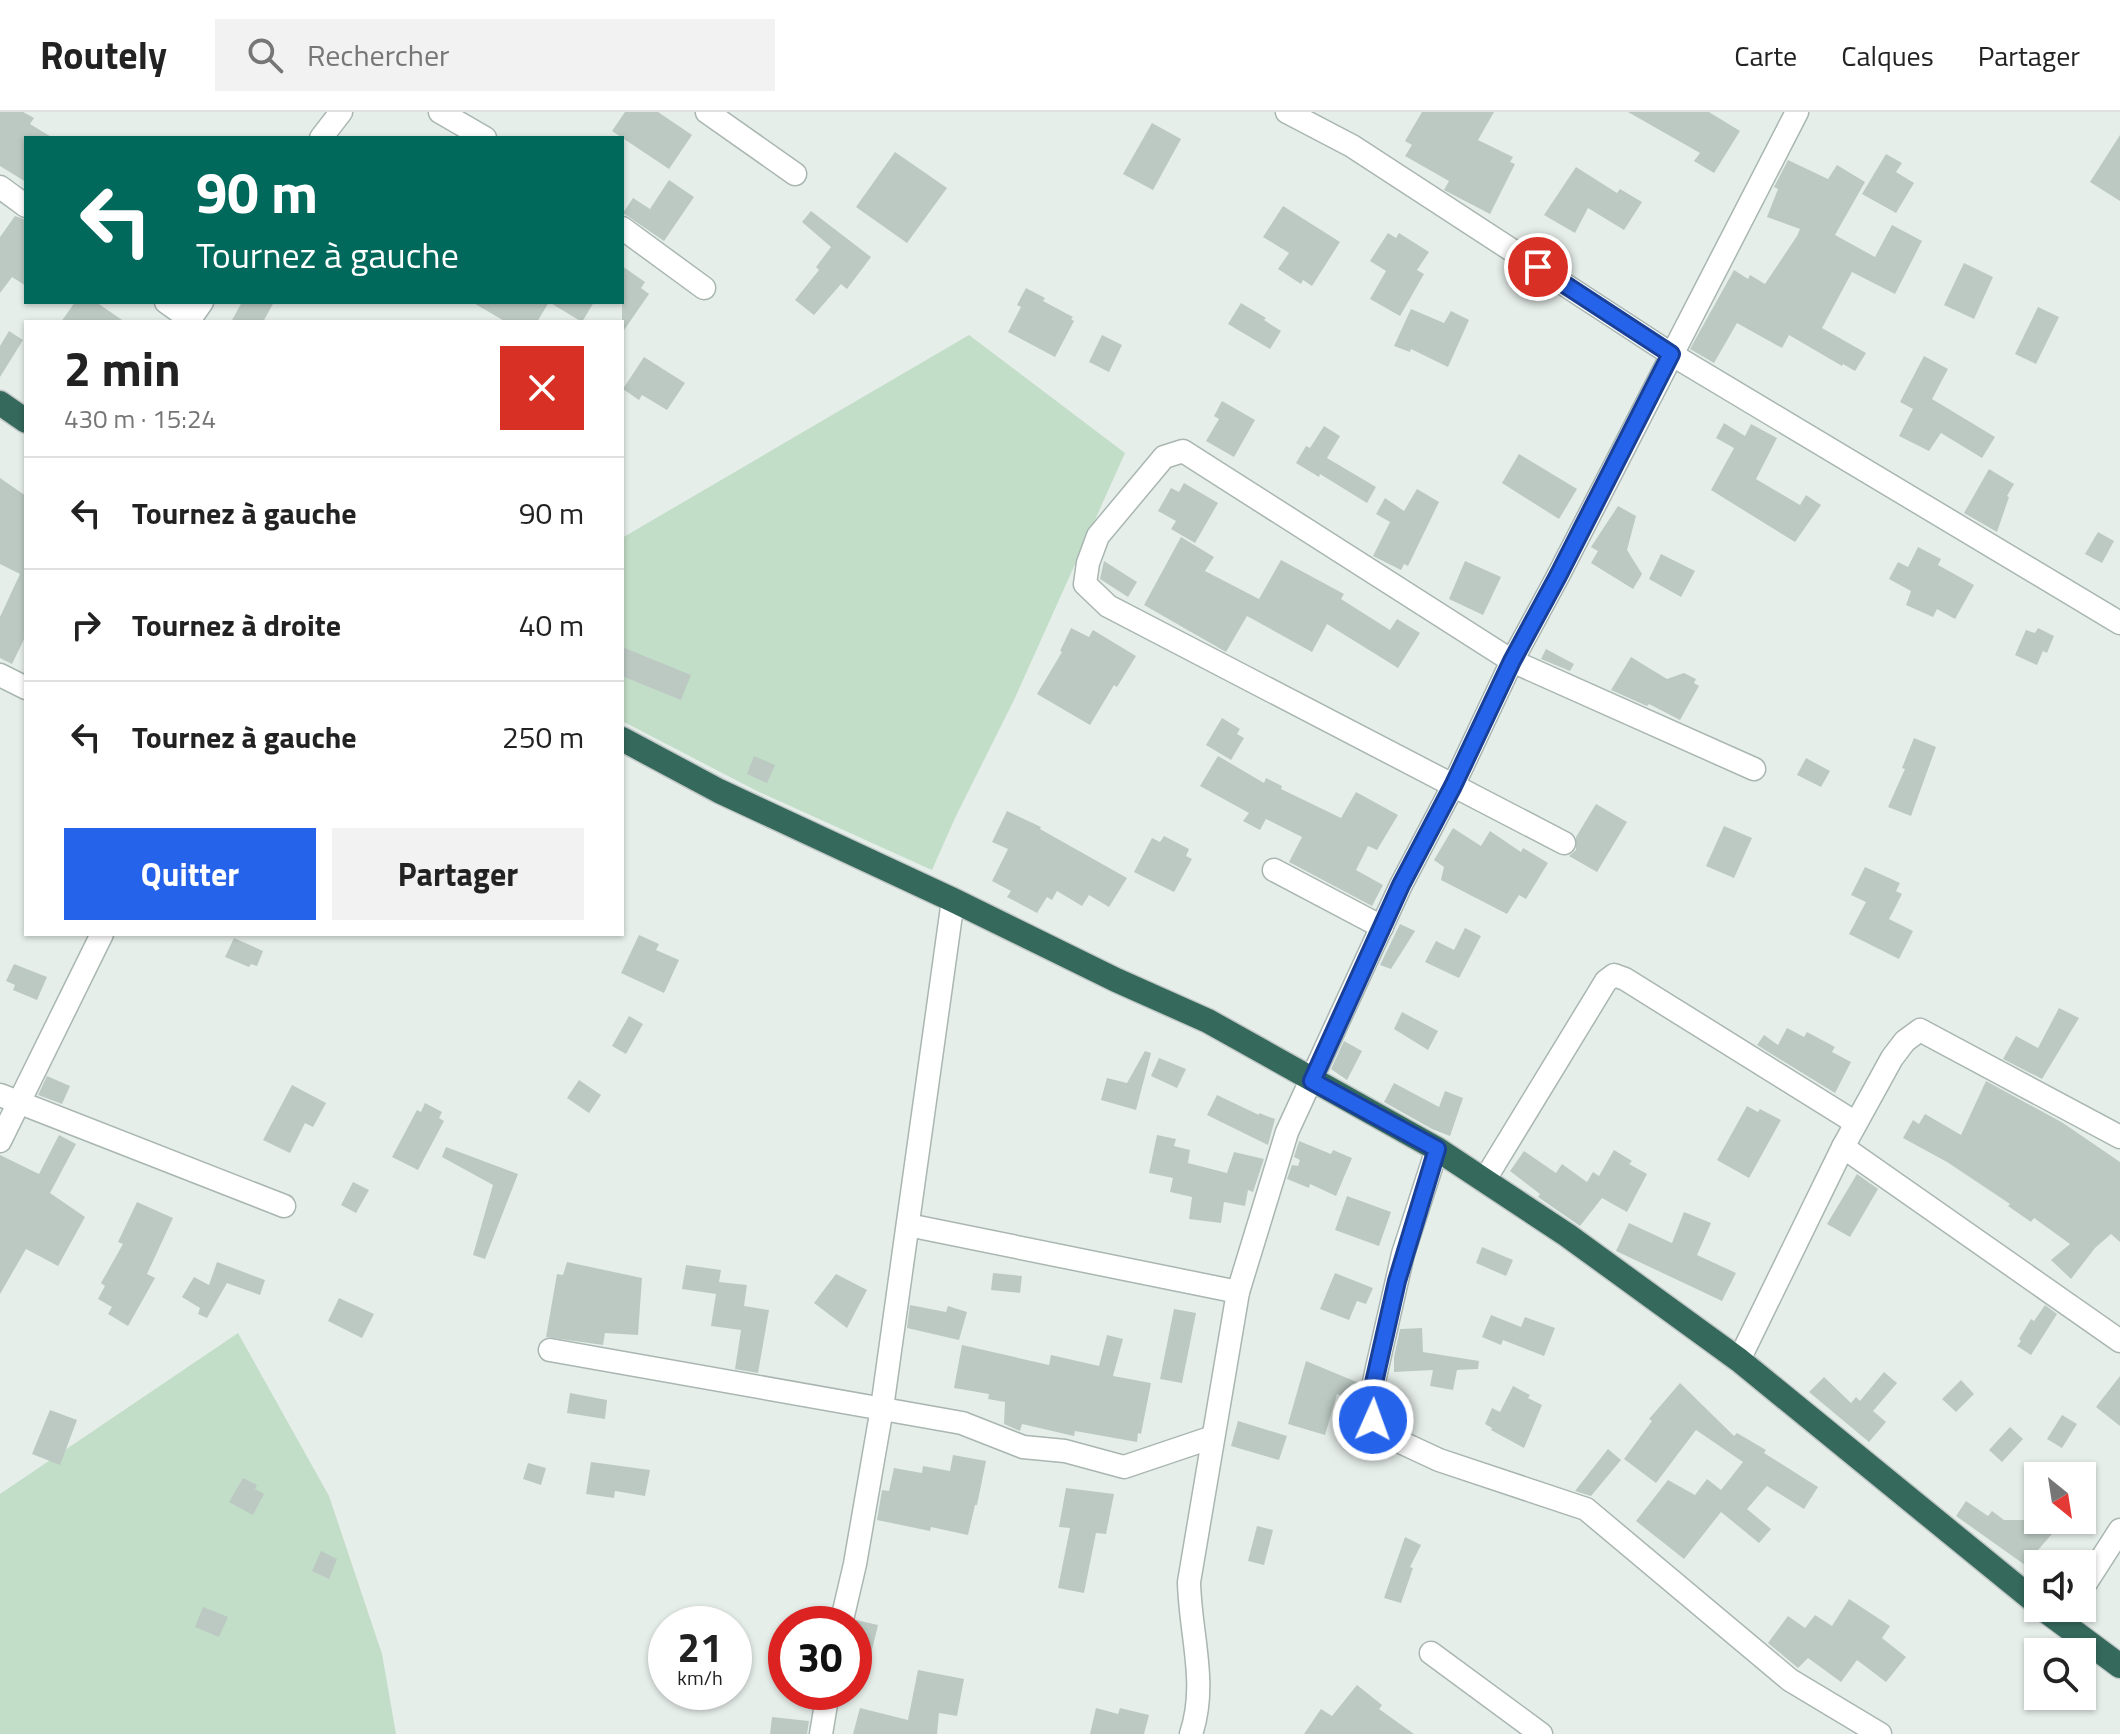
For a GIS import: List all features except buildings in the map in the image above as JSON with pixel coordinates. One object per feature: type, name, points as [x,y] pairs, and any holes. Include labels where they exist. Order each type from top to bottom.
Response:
[{"type":"highway","points":[[0,403],[24,420]]},
{"type":"highway","points":[[624,740],[719,791],[1208,1021],[1437,1149],[1567,1235],[1739,1360],[2024,1589]]},
{"type":"highway","points":[[2066,1622],[2120,1666]]},
{"type":"street","points":[[323,136],[341,112]]},
{"type":"street","points":[[440,112],[482,136]]},
{"type":"street","points":[[707,112],[795,174]]},
{"type":"street","points":[[1287,112],[1352,146],[1671,354],[2120,623]]},
{"type":"street","points":[[1191,1734],[1198,1715],[1200,1692],[1189,1582],[1238,1292],[1287,1132],[1382,927],[1512,661],[1797,112]]},
{"type":"street","points":[[0,187],[24,205]]},
{"type":"street","points":[[624,229],[704,288]]},
{"type":"street","points":[[170,304],[193,314]]},
{"type":"street","points":[[1564,843],[1108,606],[1085,584],[1088,563],[1098,536],[1164,457],[1183,451],[1512,661],[1754,769]]},
{"type":"street","points":[[0,675],[24,687]]},
{"type":"street","points":[[1274,870],[1382,927]]},
{"type":"street","points":[[845,1606],[882,1408],[953,900]]},
{"type":"street","points":[[0,1141],[9,1099],[101,936]]},
{"type":"street","points":[[1484,1181],[1606,981],[1614,975],[1856,1123]]},
{"type":"street","points":[[1739,1360],[1856,1123],[1892,1058],[1905,1041],[1920,1030],[2120,1137]]},
{"type":"street","points":[[9,1099],[284,1206]]},
{"type":"street","points":[[1843,1147],[2120,1341]]},
{"type":"street","points":[[1437,1149],[1403,1254],[1371,1396],[1373,1420],[1381,1433],[1439,1460],[1586,1509],[1790,1680],[1880,1734]]},
{"type":"street","points":[[908,1225],[1238,1292]]},
{"type":"street","points":[[550,1350],[962,1423],[1023,1447],[1065,1451],[1124,1467],[1213,1437]]},
{"type":"street","points":[[2096,1567],[2120,1530]]},
{"type":"street","points":[[1431,1653],[1541,1734]]},
{"type":"street","points":[[821,1734],[825,1710]]},
{"type":"green space","points":[[969,335],[1125,453],[1014,700],[932,870],[759,792],[624,722],[624,537]]},
{"type":"green space","points":[[238,1333],[329,1496],[382,1654],[396,1734],[0,1734],[0,1494]]},
{"type":"route","points":[[1373,1420],[1371,1396],[1403,1254],[1437,1149],[1312,1081],[1401,885],[1453,786],[1512,661],[1671,354],[1538,267]]}]
